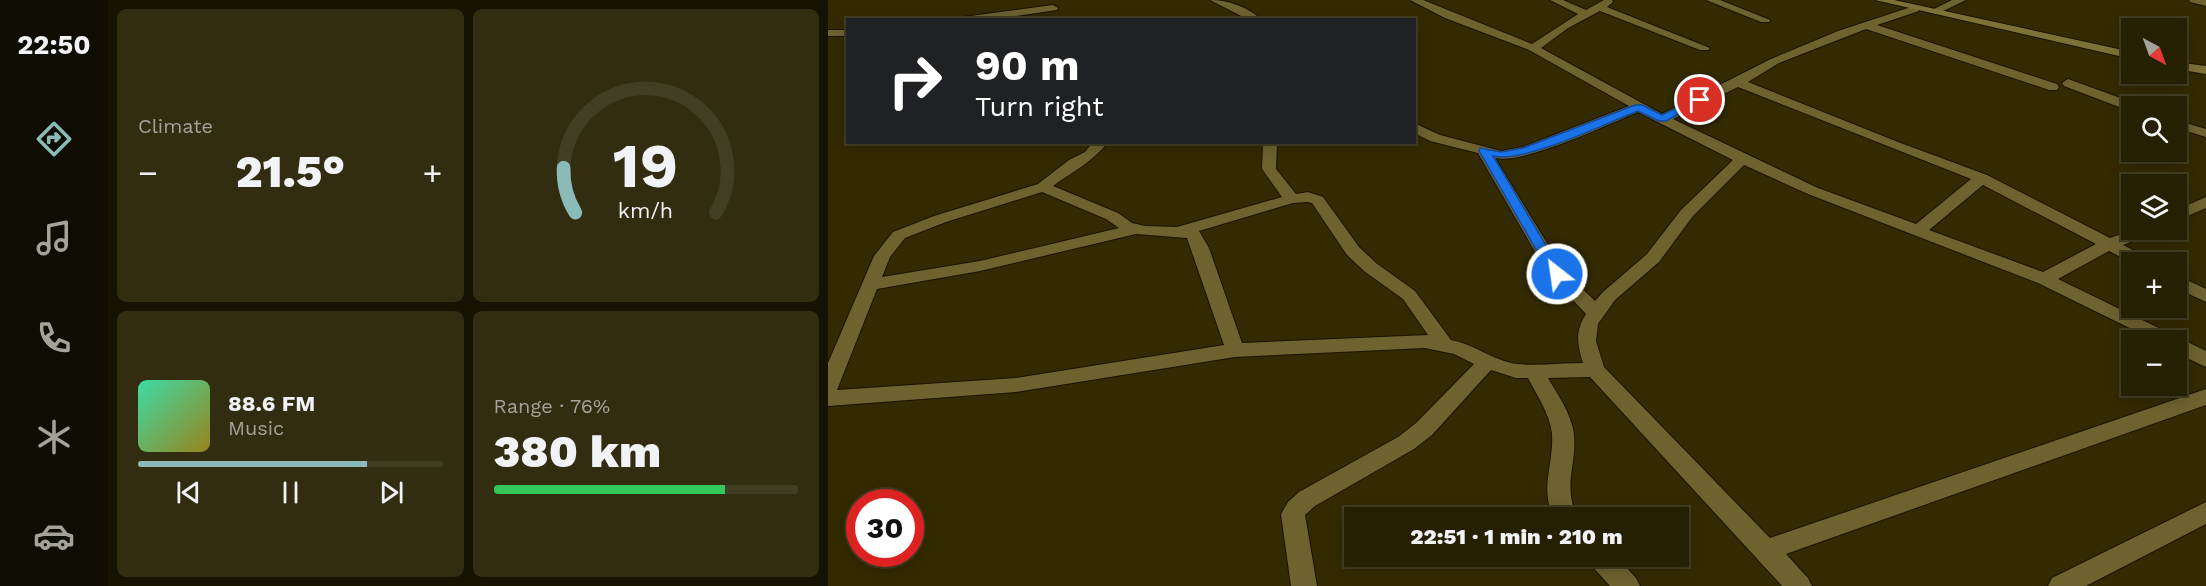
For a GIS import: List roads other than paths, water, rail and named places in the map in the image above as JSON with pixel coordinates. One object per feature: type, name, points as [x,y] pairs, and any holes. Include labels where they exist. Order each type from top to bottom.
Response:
[{"type":"street","points":[[1215,0],[1240,9],[1254,18]]},
{"type":"street","points":[[1555,0],[1587,14]]},
{"type":"street","points":[[1533,48],[1612,0]]},
{"type":"street","points":[[1711,0],[1765,20]]},
{"type":"street","points":[[1880,0],[2121,54]]},
{"type":"street","points":[[1933,12],[1961,0]]},
{"type":"street","points":[[2194,0],[2206,3]]},
{"type":"street","points":[[1420,1],[1533,48],[1639,107],[1742,159],[1813,191],[2043,279],[2148,330]]},
{"type":"street","points":[[974,18],[1052,4]]},
{"type":"street","points":[[1599,7],[1704,48]]},
{"type":"street","points":[[1662,119],[1775,61],[1866,25],[1915,9]]},
{"type":"street","points":[[1866,25],[2053,87]]},
{"type":"street","points":[[828,33],[846,33]]},
{"type":"street","points":[[2187,67],[2206,70]]},
{"type":"street","points":[[1738,82],[1883,141],[1982,178],[2124,252]]},
{"type":"street","points":[[2068,82],[2121,103]]},
{"type":"street","points":[[1416,128],[1435,138],[1501,155],[1526,151],[1639,107]]},
{"type":"street","points":[[2187,127],[2206,133]]},
{"type":"street","points":[[828,387],[882,256],[899,236],[940,219],[1043,187],[1074,163],[1090,155],[1099,144]]},
{"type":"street","points":[[1270,144],[1269,169],[1292,199]]},
{"type":"street","points":[[1484,151],[1557,274],[1596,313]]},
{"type":"street","points":[[1742,159],[1687,213],[1653,258],[1609,297],[1589,324],[1586,341],[1595,370],[1799,586]]},
{"type":"street","points":[[1919,230],[1982,178]]},
{"type":"street","points":[[1043,187],[1136,229]]},
{"type":"street","points":[[1177,232],[1292,199],[1308,197],[1322,204],[1353,251],[1370,267],[1409,295],[1444,344]]},
{"type":"street","points":[[2187,211],[2206,202]]},
{"type":"street","points":[[870,285],[980,266],[1136,229],[1188,232],[1197,240],[1235,350]]},
{"type":"street","points":[[2043,279],[2121,240]]},
{"type":"street","points":[[2187,286],[2206,296]]},
{"type":"street","points":[[828,398],[1016,385],[1235,350],[1425,341],[1459,348],[1487,362],[1516,371],[1595,370]]},
{"type":"street","points":[[2187,350],[2206,360]]},
{"type":"street","points":[[1304,586],[1293,521],[1296,509],[1307,499],[1406,443],[1424,429],[1487,362]]},
{"type":"street","points":[[1534,372],[1559,420],[1563,434],[1557,483],[1558,498],[1562,507]]},
{"type":"street","points":[[1766,550],[2206,398]]},
{"type":"street","points":[[2061,586],[2206,512]]},
{"type":"street","points":[[1609,567],[1627,586]]}]
